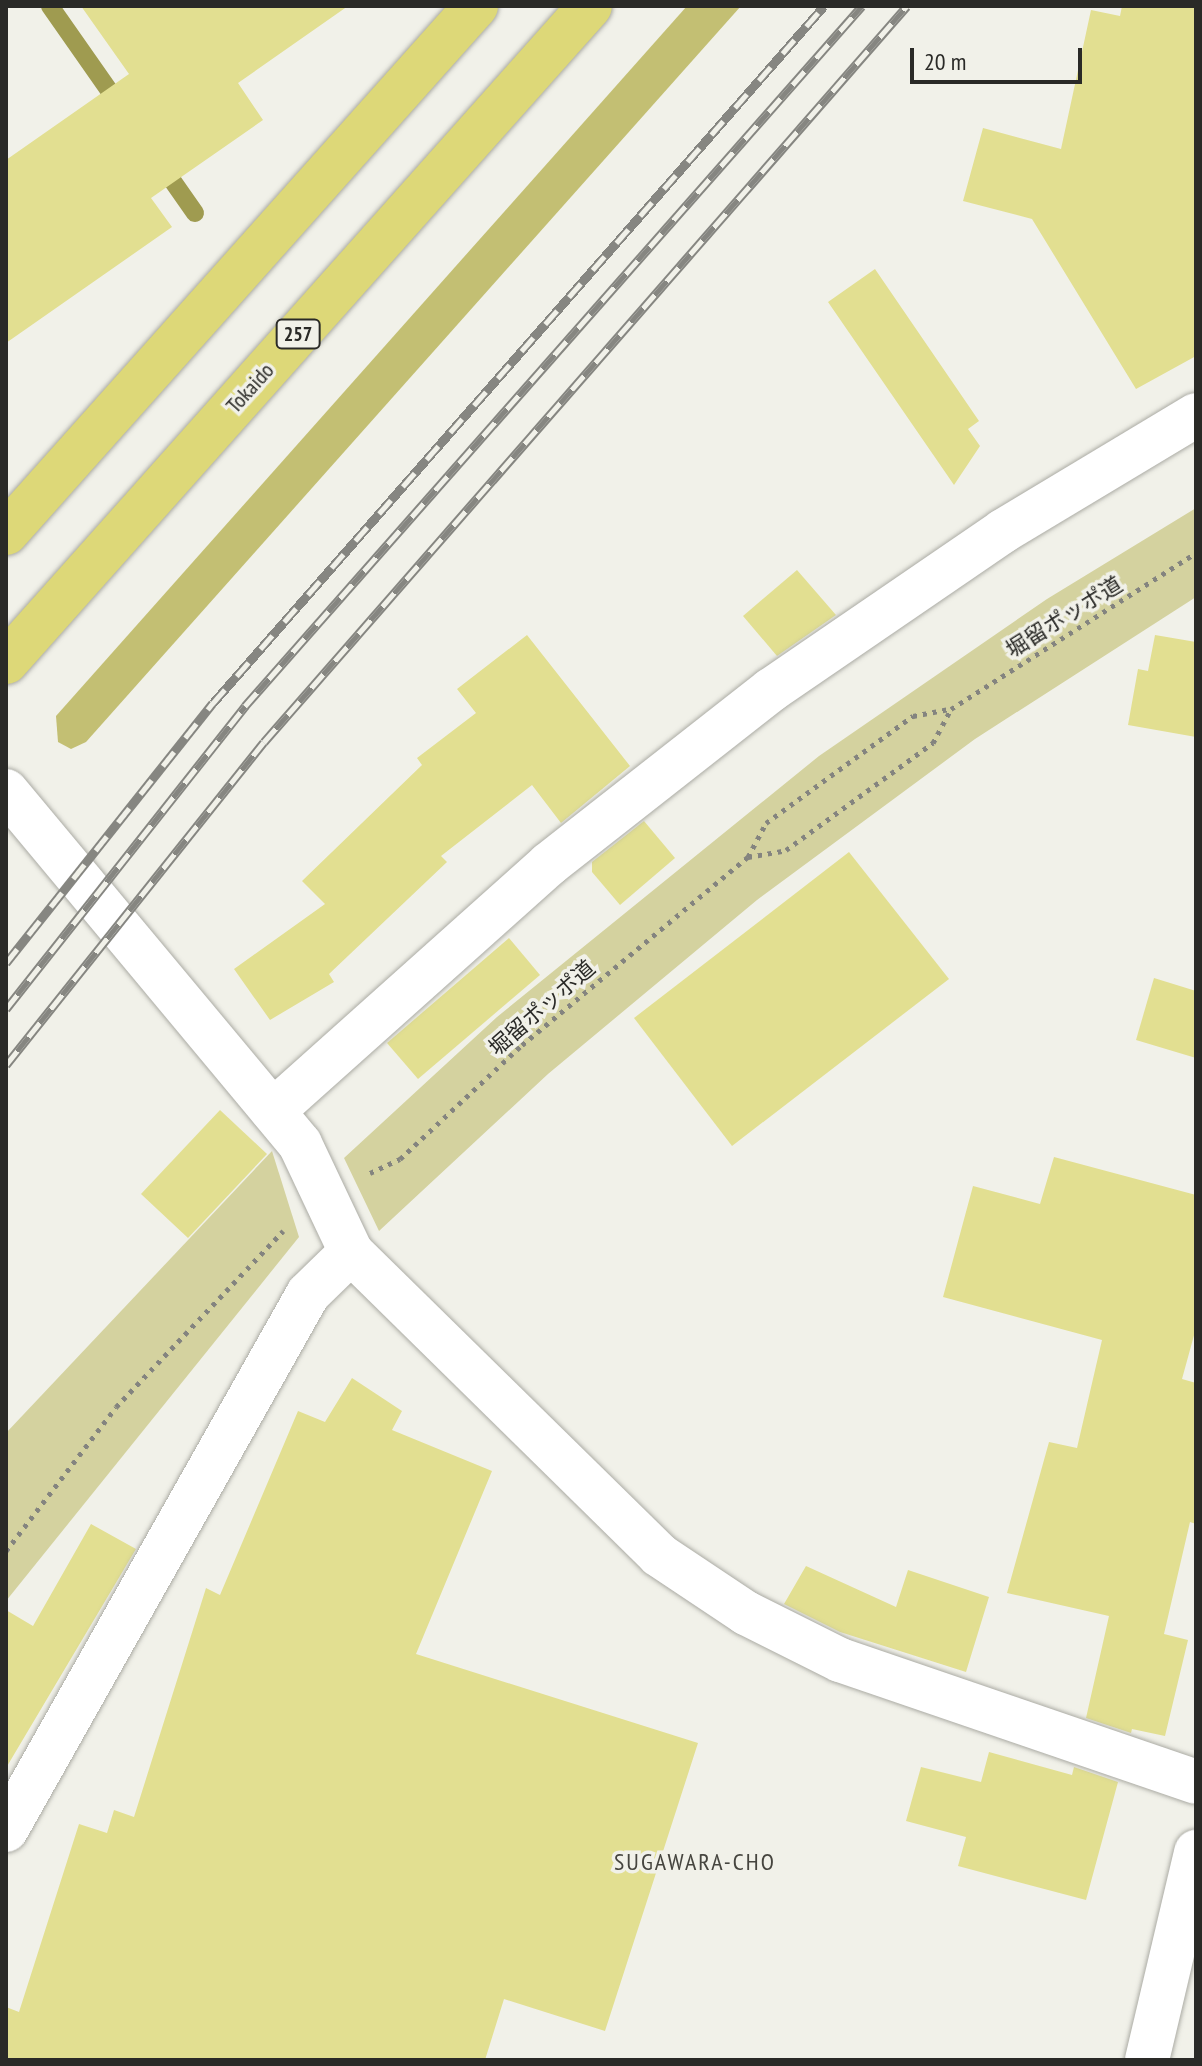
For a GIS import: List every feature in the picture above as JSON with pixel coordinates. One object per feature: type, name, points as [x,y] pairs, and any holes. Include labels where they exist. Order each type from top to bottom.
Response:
[{"type":"highway","points":[[6,533],[476,6]]},
{"type":"highway","name":"Tokaido","points":[[6,662],[590,6]]},
{"type":"street","points":[[273,1111],[549,864],[771,690],[1003,531],[1196,415]]},
{"type":"street","points":[[6,791],[300,1144],[351,1252],[619,1521],[724,1599],[840,1660],[1196,1782]]},
{"type":"street","points":[[6,1830],[308,1294],[351,1252]]},
{"type":"street","points":[[1147,2060],[1196,1852]]},
{"type":"path","name":"堀留ポッポ道","points":[[357,1179],[400,1159],[534,1035],[748,857],[766,823],[913,716],[951,709],[1196,553]]},
{"type":"path","name":"堀留ポッポ道","points":[[748,857],[786,850],[859,797],[933,743],[951,709]]},
{"type":"path","points":[[6,1551],[116,1407],[291,1227]]},
{"type":"shaded area","points":[[687,6],[741,6],[86,742],[71,749],[58,742],[56,716]]},
{"type":"shaded area","points":[[1196,508],[1196,597],[975,739],[757,900],[548,1074],[379,1231],[344,1158],[497,1017],[819,756],[1047,599]]},
{"type":"shaded area","points":[[272,1151],[299,1237],[6,1601],[6,1433]]},
{"type":"building","points":[[81,6],[348,6],[238,83],[263,120],[151,198],[172,227],[6,343],[6,160],[129,74]]},
{"type":"building","points":[[1122,6],[1196,6],[1196,356],[1136,389],[1032,219],[963,201],[983,128],[1061,149],[1091,10],[1120,16]]},
{"type":"building","points":[[875,269],[979,421],[968,429],[980,446],[954,485],[828,302]]},
{"type":"building","points":[[797,570],[836,615],[777,656],[743,616]]},
{"type":"building","points":[[527,635],[630,766],[561,823],[532,785],[441,856],[447,862],[329,974],[334,982],[270,1020],[234,969],[325,904],[302,881],[422,765],[417,758],[476,713],[457,689]]},
{"type":"building","points":[[1155,635],[1196,642],[1196,737],[1128,725],[1138,669],[1148,671]]},
{"type":"building","points":[[644,821],[675,858],[620,905],[592,872],[592,862]]},
{"type":"building","points":[[849,852],[949,979],[732,1146],[634,1018]]},
{"type":"building","points":[[509,938],[540,975],[418,1079],[387,1043]]},
{"type":"building","points":[[1154,978],[1196,991],[1196,1058],[1136,1040]]},
{"type":"building","points":[[220,1110],[267,1154],[188,1238],[141,1194]]},
{"type":"building","points":[[1054,1157],[1196,1195],[1196,1328],[1182,1379],[1196,1383],[1196,1524],[1190,1522],[1164,1634],[1188,1640],[1165,1736],[1132,1729],[1131,1733],[1086,1718],[1109,1616],[1007,1593],[1049,1442],[1077,1448],[1102,1340],[943,1297],[973,1186],[1040,1204]]},
{"type":"building","points":[[352,1378],[402,1411],[392,1430],[492,1471],[416,1654],[698,1743],[605,2031],[504,1999],[485,2060],[6,2060],[6,2007],[19,2012],[79,1824],[107,1833],[114,1810],[134,1817],[206,1588],[220,1595],[298,1411],[325,1422]]},
{"type":"building","points":[[91,1524],[136,1549],[6,1768],[6,1610],[33,1626]]},
{"type":"building","points":[[806,1566],[896,1607],[908,1570],[989,1597],[966,1672],[840,1632],[784,1604]]},
{"type":"building","points":[[989,1752],[1072,1775],[1074,1767],[1118,1782],[1086,1900],[958,1866],[966,1837],[906,1821],[921,1767],[981,1782]]},
{"type":"waterway","points":[[50,6],[122,109]]},
{"type":"waterway","points":[[160,163],[195,213]]},
{"type":"railway","points":[[6,963],[213,703],[824,6]]},
{"type":"railway","points":[[6,1009],[245,706],[862,6]]},
{"type":"railway","points":[[6,1065],[264,742],[907,6]]},
{"type":"district","name":"SUGAWARA-CHO","points":[[695,1862]]}]
